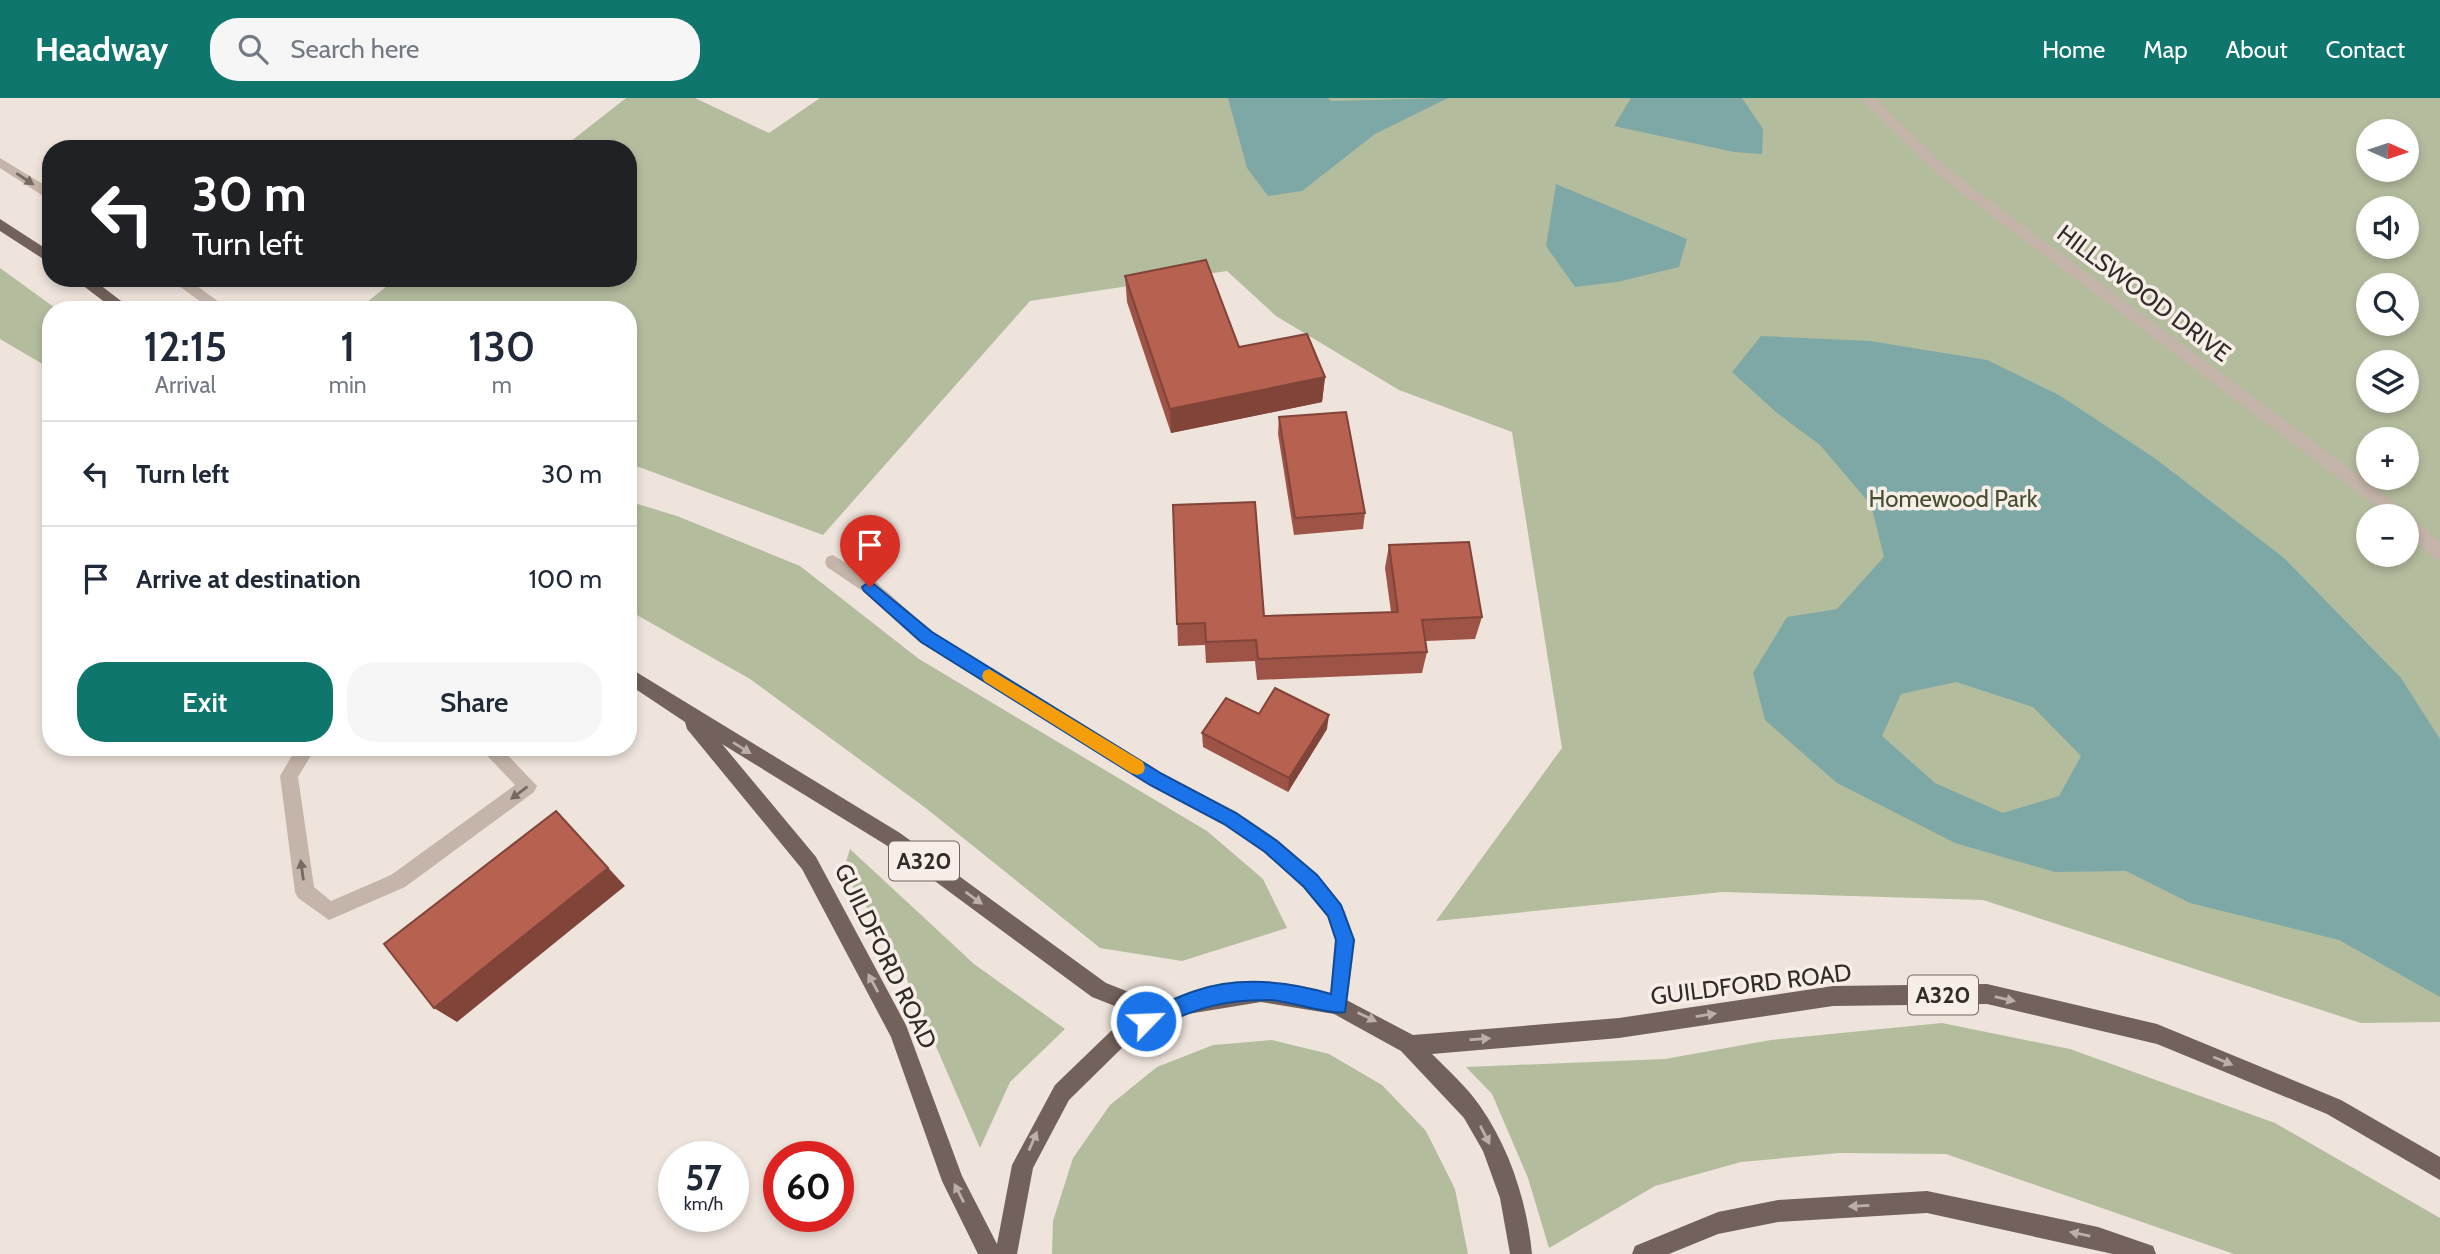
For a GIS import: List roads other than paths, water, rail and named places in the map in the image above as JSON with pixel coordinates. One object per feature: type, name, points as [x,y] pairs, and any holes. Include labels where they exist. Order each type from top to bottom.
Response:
[{"type":"main road","points":[[0,224],[42,253]]},
{"type":"main road","points":[[92,287],[113,301]]},
{"type":"main road","name":"GUILDFORD ROAD","points":[[637,680],[684,712],[893,839],[1100,990],[1159,1014]]},
{"type":"main road","name":"GUILDFORD ROAD","points":[[684,712],[810,863],[899,1032],[953,1181],[990,1254]]},
{"type":"main road","points":[[1006,1254],[1007,1228],[1019,1174],[1040,1125],[1069,1082],[1105,1047],[1159,1014],[1196,999],[1230,992],[1274,991],[1339,1005],[1380,1024],[1412,1045],[1453,1084],[1486,1133],[1509,1189],[1521,1254]]},
{"type":"main road","name":"GUILDFORD ROAD","points":[[1412,1045],[1619,1028],[1833,996],[1987,994],[2157,1034],[2334,1107],[2440,1169]]},
{"type":"main road","points":[[1643,1254],[1718,1223],[1777,1211],[1927,1202],[2098,1238],[2145,1254]]},
{"type":"street","name":"HILLSWOOD DRIVE","points":[[1867,98],[1938,167],[1968,191],[2384,504]]},
{"type":"street","points":[[0,162],[42,190]]},
{"type":"street","points":[[189,287],[210,301]]},
{"type":"street","points":[[2419,533],[2440,553]]},
{"type":"street","points":[[833,562],[870,587],[926,637],[1156,779],[1230,818],[1271,846],[1301,872],[1335,911],[1345,940],[1339,1005]]},
{"type":"street","points":[[301,756],[289,776],[305,892],[329,911],[398,881],[528,786],[497,756]]},
{"type":"water","points":[[1228,98],[1328,98],[1331,101],[1448,98],[1375,134],[1302,191],[1268,196],[1247,168]]},
{"type":"water","points":[[1631,98],[1742,98],[1763,129],[1762,154],[1734,152],[1614,126]]},
{"type":"water","points":[[1556,184],[1687,239],[1679,267],[1617,282],[1575,287],[1546,246]]},
{"type":"water","points":[[1761,336],[1870,341],[1987,360],[2059,395],[2156,459],[2284,558],[2401,678],[2440,739],[2440,997],[2339,940],[2190,903],[2126,871],[2055,872],[1955,843],[1837,783],[1765,720],[1753,673],[1787,617],[1837,609],[1884,557],[1871,505],[1820,445],[1777,413],[1732,372]],"holes":[[[1956,682],[2033,707],[2081,756],[2059,796],[2003,813],[1935,783],[1882,736],[1901,694]]]},
{"type":"park label","name":"Homewood Park","points":[[1953,498]]}]
